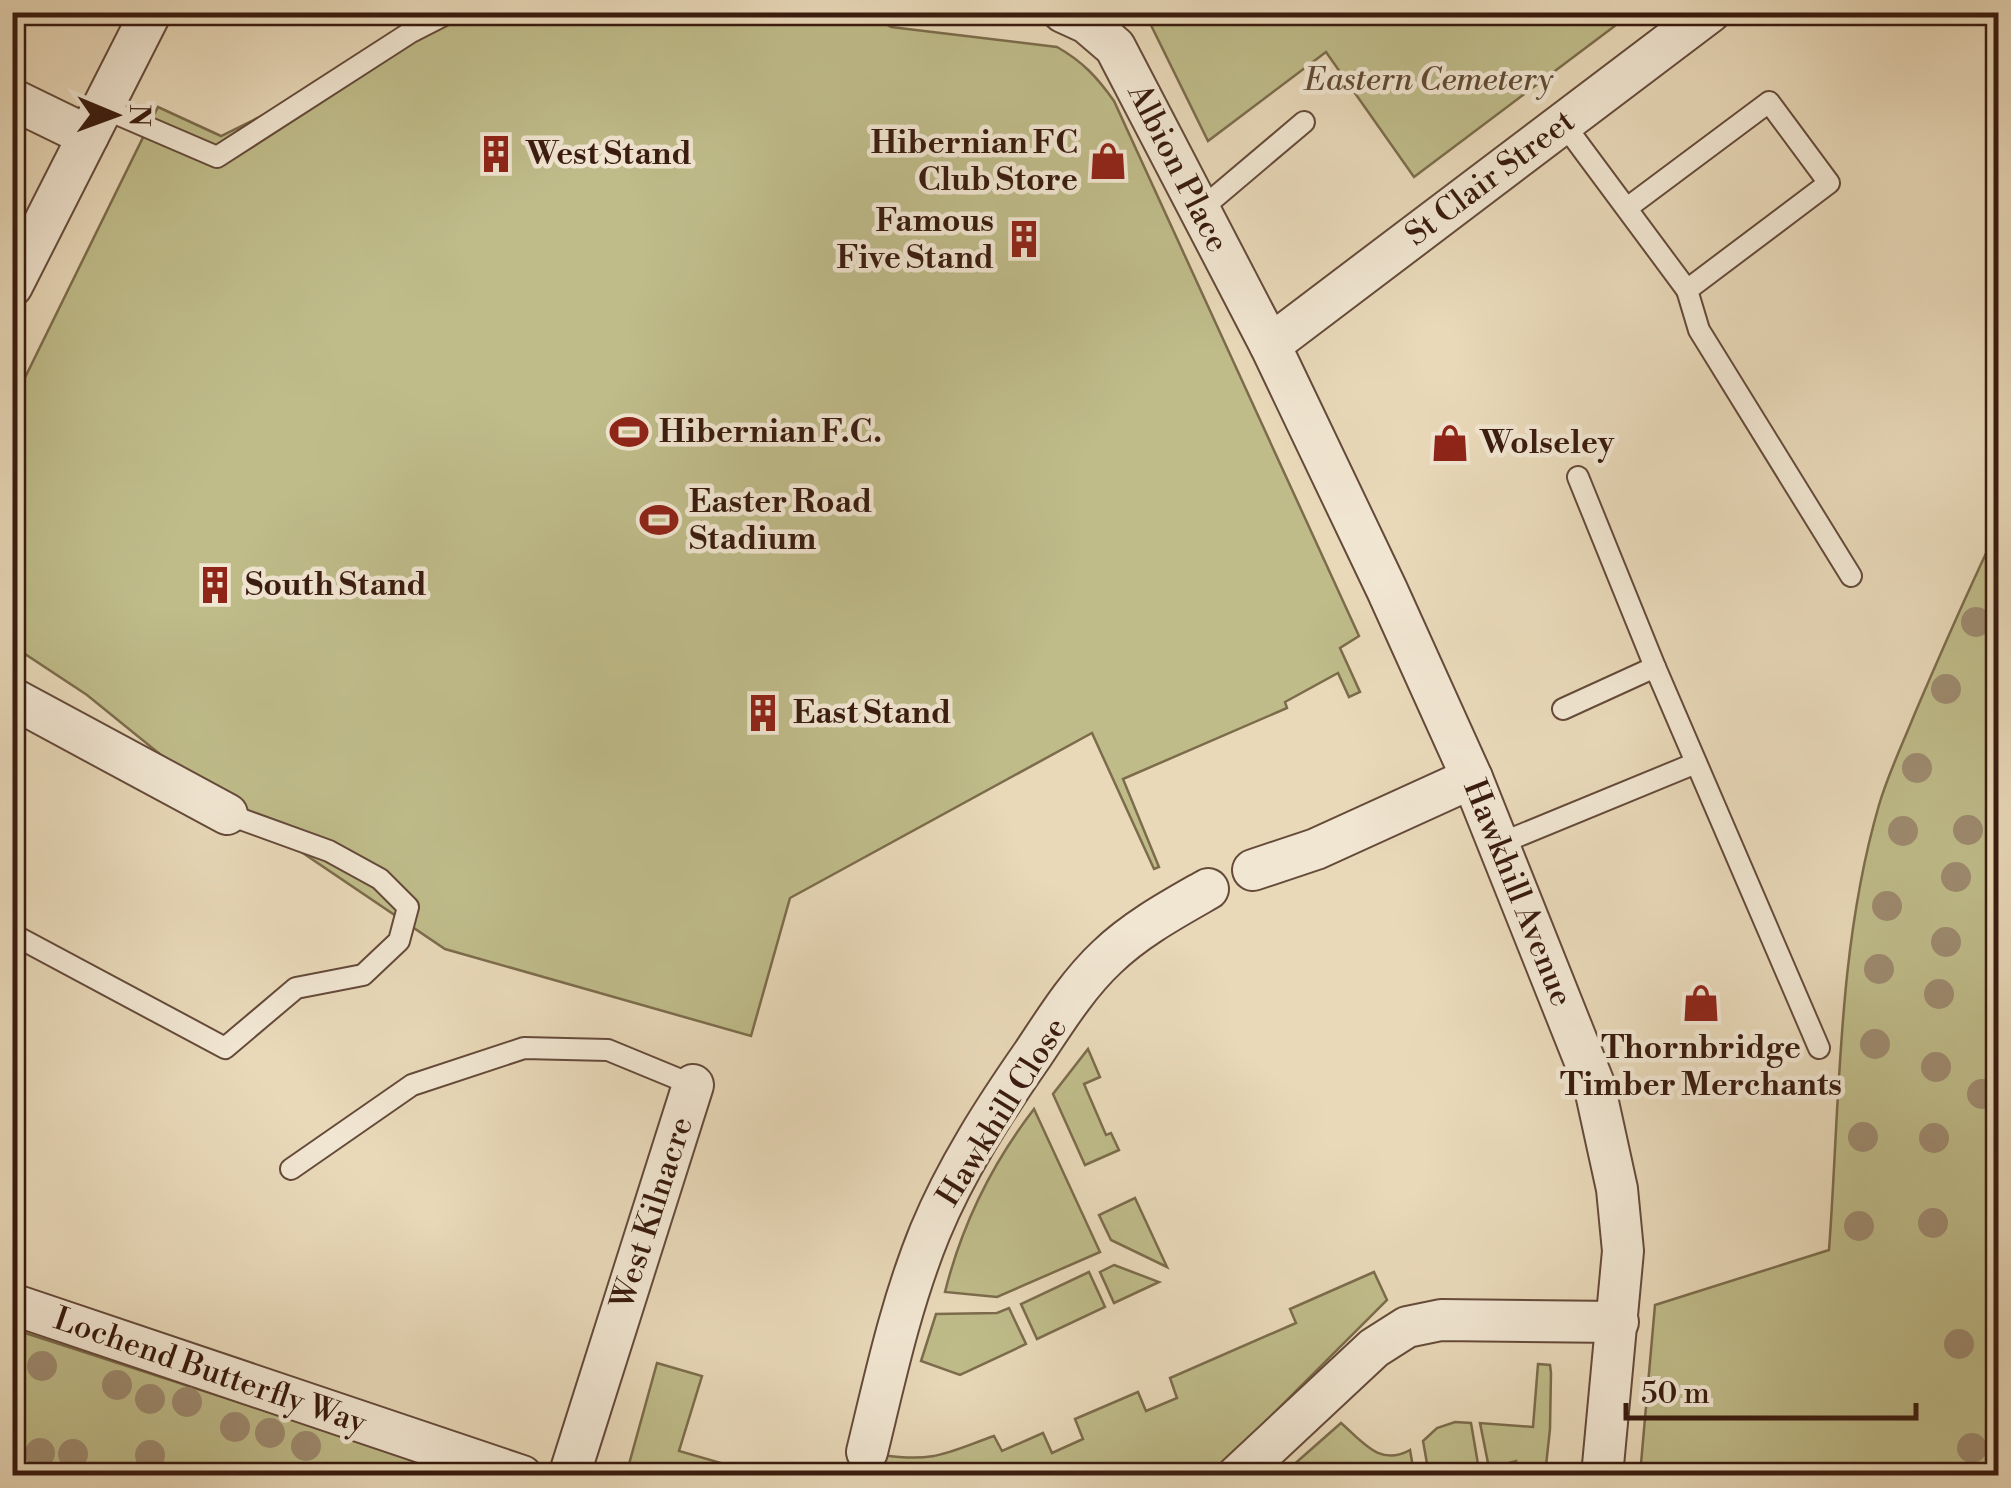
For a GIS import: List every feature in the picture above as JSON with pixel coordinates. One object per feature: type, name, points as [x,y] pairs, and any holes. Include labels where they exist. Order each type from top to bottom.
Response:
[{"type":"street","points":[[12,286],[151,12]]},
{"type":"street","name":"Albion Place","points":[[1063,12],[1087,23],[1115,47],[1270,345]]},
{"type":"street","name":"St Clair Street","points":[[1270,345],[1710,12]]},
{"type":"street","points":[[12,99],[95,122]]},
{"type":"street","name":"Hawkhill Avenue","points":[[1270,345],[1472,778],[1594,1084],[1622,1224],[1618,1322],[1602,1476]]},
{"type":"street","points":[[12,698],[227,814]]},
{"type":"street","points":[[1253,870],[1316,848],[1472,778]]},
{"type":"street","name":"Hawkhill Close","points":[[866,1452],[894,1338],[917,1267],[943,1202],[966,1160],[1031,1057],[1104,959],[1127,939],[1208,889]]},
{"type":"street","name":"West Kilnacre","points":[[569,1476],[693,1085]]},
{"type":"street","name":"Lochend Butterfly Way","points":[[12,1304],[522,1476]]},
{"type":"street","points":[[1237,1476],[1374,1348],[1407,1327],[1441,1320],[1618,1322]]},
{"type":"lane","points":[[95,122],[217,157],[411,32],[450,12]]},
{"type":"lane","points":[[1626,208],[1769,102],[1830,184],[1687,290]]},
{"type":"lane","points":[[1200,210],[1304,122]]},
{"type":"lane","points":[[1563,123],[1687,290],[1700,330],[1851,576]]},
{"type":"lane","points":[[1578,477],[1655,668],[1819,1048]]},
{"type":"lane","points":[[1564,710],[1655,668]]},
{"type":"lane","points":[[1499,844],[1696,762]]},
{"type":"lane","points":[[12,934],[225,1048],[296,988],[363,974],[399,942],[408,908],[380,879],[329,851],[227,814]]},
{"type":"lane","name":"West Kilnacre","points":[[291,1169],[412,1084],[524,1048],[608,1050],[693,1085]]},
{"type":"green space","name":"Easter Road Stadium","points":[[471,13],[868,13],[891,27],[1057,47],[1074,58],[1114,101],[1359,636],[1340,648],[1360,692],[1349,697],[1338,673],[1285,702],[1287,708],[1123,779],[1159,867],[1154,869],[1092,733],[790,898],[751,1036],[445,949],[177,768],[87,695],[13,646],[12,404],[158,107],[221,136]]},
{"type":"green space","name":"Eastern Cemetery","points":[[1145,13],[1632,13],[1414,177],[1326,52],[1208,141]]},
{"type":"green space","points":[[1998,533],[1998,732],[1990,738],[1998,756],[1998,1475],[1640,1475],[1655,1305],[1829,1250],[1842,1026],[1865,859],[1896,759],[1960,609]]},
{"type":"green space","points":[[1088,1049],[1100,1077],[1084,1084],[1106,1135],[1111,1133],[1119,1150],[1085,1165],[1053,1094]]},
{"type":"green space","points":[[1034,1109],[1100,1252],[997,1297],[945,1292],[980,1196]]},
{"type":"green space","points":[[1135,1198],[1167,1267],[1111,1240],[1099,1215]]},
{"type":"green space","points":[[1114,1265],[1159,1282],[1114,1303],[1100,1272]]},
{"type":"green space","points":[[1089,1272],[1105,1307],[1037,1339],[1021,1304]]},
{"type":"green space","points":[[1374,1272],[1387,1300],[1224,1463],[1204,1475],[880,1476],[883,1455],[929,1457],[994,1436],[1002,1451],[1043,1433],[1052,1453],[1083,1439],[1075,1419],[1138,1392],[1146,1411],[1177,1398],[1170,1378],[1296,1323],[1290,1309]]},
{"type":"green space","points":[[1009,1308],[1026,1344],[960,1375],[921,1361],[936,1314],[997,1313]]},
{"type":"green space","points":[[13,1329],[463,1475],[13,1475]]},
{"type":"green space","points":[[657,1363],[702,1376],[679,1451],[721,1463],[717,1475],[626,1475]]},
{"type":"green space","points":[[1538,1364],[1550,1365],[1551,1373],[1545,1475],[1518,1475],[1516,1461],[1489,1468],[1480,1423],[1533,1427]]},
{"type":"green space","points":[[1455,1422],[1471,1423],[1479,1470],[1429,1475],[1423,1441],[1437,1428]]},
{"type":"green space","points":[[1341,1423],[1381,1454],[1390,1456],[1410,1450],[1414,1473],[1282,1475]]},
{"type":"place","name":"West Stand","points":[[496,154]]},
{"type":"place","name":"Hibernian FC Club Store","points":[[1108,161]]},
{"type":"place","name":"Famous Five Stand","points":[[1024,239]]},
{"type":"place","name":"Hibernian F.C.","points":[[629,432]]},
{"type":"place","name":"Wolseley","points":[[1450,443]]},
{"type":"place","name":"Easter Road Stadium","points":[[659,520]]},
{"type":"place","name":"South Stand","points":[[215,585]]},
{"type":"place","name":"East Stand","points":[[763,713]]},
{"type":"place","name":"Thornbridge Timber Merchants","points":[[1701,1003]]}]
